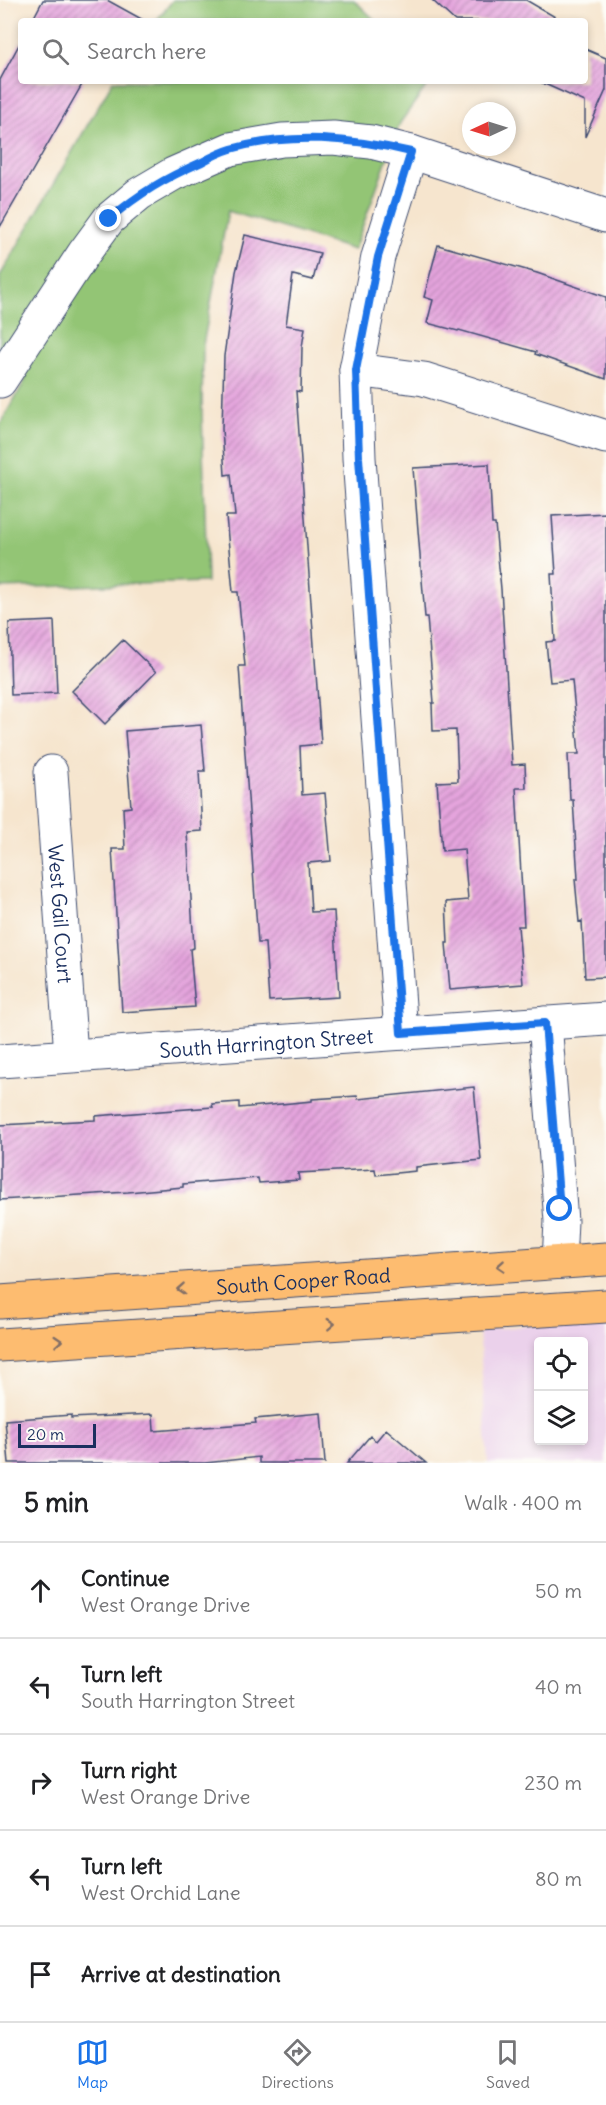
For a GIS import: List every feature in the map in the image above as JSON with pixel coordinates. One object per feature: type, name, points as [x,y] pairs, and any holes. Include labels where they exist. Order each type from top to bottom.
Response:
[{"type":"main road","name":"South Cooper Road","points":[[0,1302],[606,1258]]},
{"type":"main road","points":[[559,1262],[563,1310]]},
{"type":"main road","points":[[0,1345],[606,1306]]},
{"type":"street","points":[[0,381],[109,219],[139,194],[173,174],[230,149],[282,140],[333,138],[371,142],[411,152],[606,216]]},
{"type":"street","points":[[401,1033],[359,458],[356,370],[378,257],[411,152]]},
{"type":"street","points":[[356,370],[424,379],[606,437]]},
{"type":"street","name":"West Gail Court","points":[[51,772],[71,1055]]},
{"type":"street","name":"South Harrington Street","points":[[0,1061],[606,1019]]},
{"type":"street","points":[[545,1023],[561,1221],[559,1262]]},
{"type":"shaded area","points":[[606,1320],[606,1463],[488,1463],[479,1330]]},
{"type":"green space","points":[[173,0],[354,0],[373,18],[158,18]]},
{"type":"green space","points":[[111,84],[428,84],[400,123],[354,250],[228,211],[203,345],[202,412],[207,582],[0,588],[0,424],[26,379],[0,362],[0,276]]},
{"type":"building","points":[[43,0],[107,0],[140,18],[34,18]]},
{"type":"building","points":[[432,0],[526,0],[557,18],[452,18]]},
{"type":"building","points":[[18,47],[18,84],[82,84],[0,227],[0,80]]},
{"type":"building","points":[[588,50],[606,58],[606,90],[585,137],[585,102],[545,84],[588,84]]},
{"type":"building","points":[[245,235],[320,253],[313,280],[293,275],[286,325],[305,328],[302,347],[301,392],[296,391],[321,744],[300,746],[302,795],[325,793],[331,861],[308,863],[311,912],[334,911],[339,997],[269,1001],[265,943],[258,943],[239,666],[245,666],[238,592],[233,592],[226,516],[235,516],[231,474],[225,475],[222,429],[224,356],[236,272]]},
{"type":"building","points":[[438,245],[537,273],[606,297],[606,379],[535,354],[536,352],[427,323],[433,300],[424,297]]},
{"type":"building","points":[[489,464],[492,524],[495,524],[501,589],[512,765],[525,764],[526,788],[516,788],[524,926],[518,926],[523,984],[450,990],[446,943],[448,943],[446,902],[468,900],[464,849],[442,851],[437,782],[458,781],[456,730],[433,731],[432,703],[434,703],[413,468]]},
{"type":"building","points":[[606,513],[606,977],[585,978],[582,921],[579,922],[575,879],[578,879],[573,800],[570,800],[568,754],[579,754],[572,680],[550,682],[546,642],[555,641],[551,574],[556,574],[552,516]]},
{"type":"building","points":[[54,621],[57,693],[11,695],[9,623]]},
{"type":"building","points":[[123,640],[156,672],[105,724],[72,691]]},
{"type":"building","points":[[201,725],[205,771],[199,771],[202,831],[187,832],[194,948],[190,949],[195,1007],[122,1012],[112,849],[125,849],[123,808],[131,807],[125,731]]},
{"type":"building","points":[[474,1087],[481,1160],[416,1167],[416,1171],[376,1175],[375,1169],[298,1173],[299,1180],[259,1183],[258,1178],[183,1184],[183,1187],[128,1192],[0,1200],[0,1125],[95,1120],[95,1116],[213,1107],[212,1104],[239,1102],[239,1108],[312,1101],[312,1099],[357,1096],[358,1099]]},
{"type":"building","points":[[321,1413],[325,1463],[259,1463],[259,1457],[205,1463],[9,1463],[5,1420],[71,1415],[71,1418],[153,1414],[154,1431],[256,1423],[255,1419]]},
{"type":"building","points":[[386,1429],[426,1463],[347,1463],[370,1436],[376,1441]]},
{"type":"route","points":[[109,219],[139,194],[173,174],[230,149],[282,140],[333,138],[371,142],[411,152],[378,257],[356,370],[359,458],[401,1033],[545,1023],[560,1209]]}]
